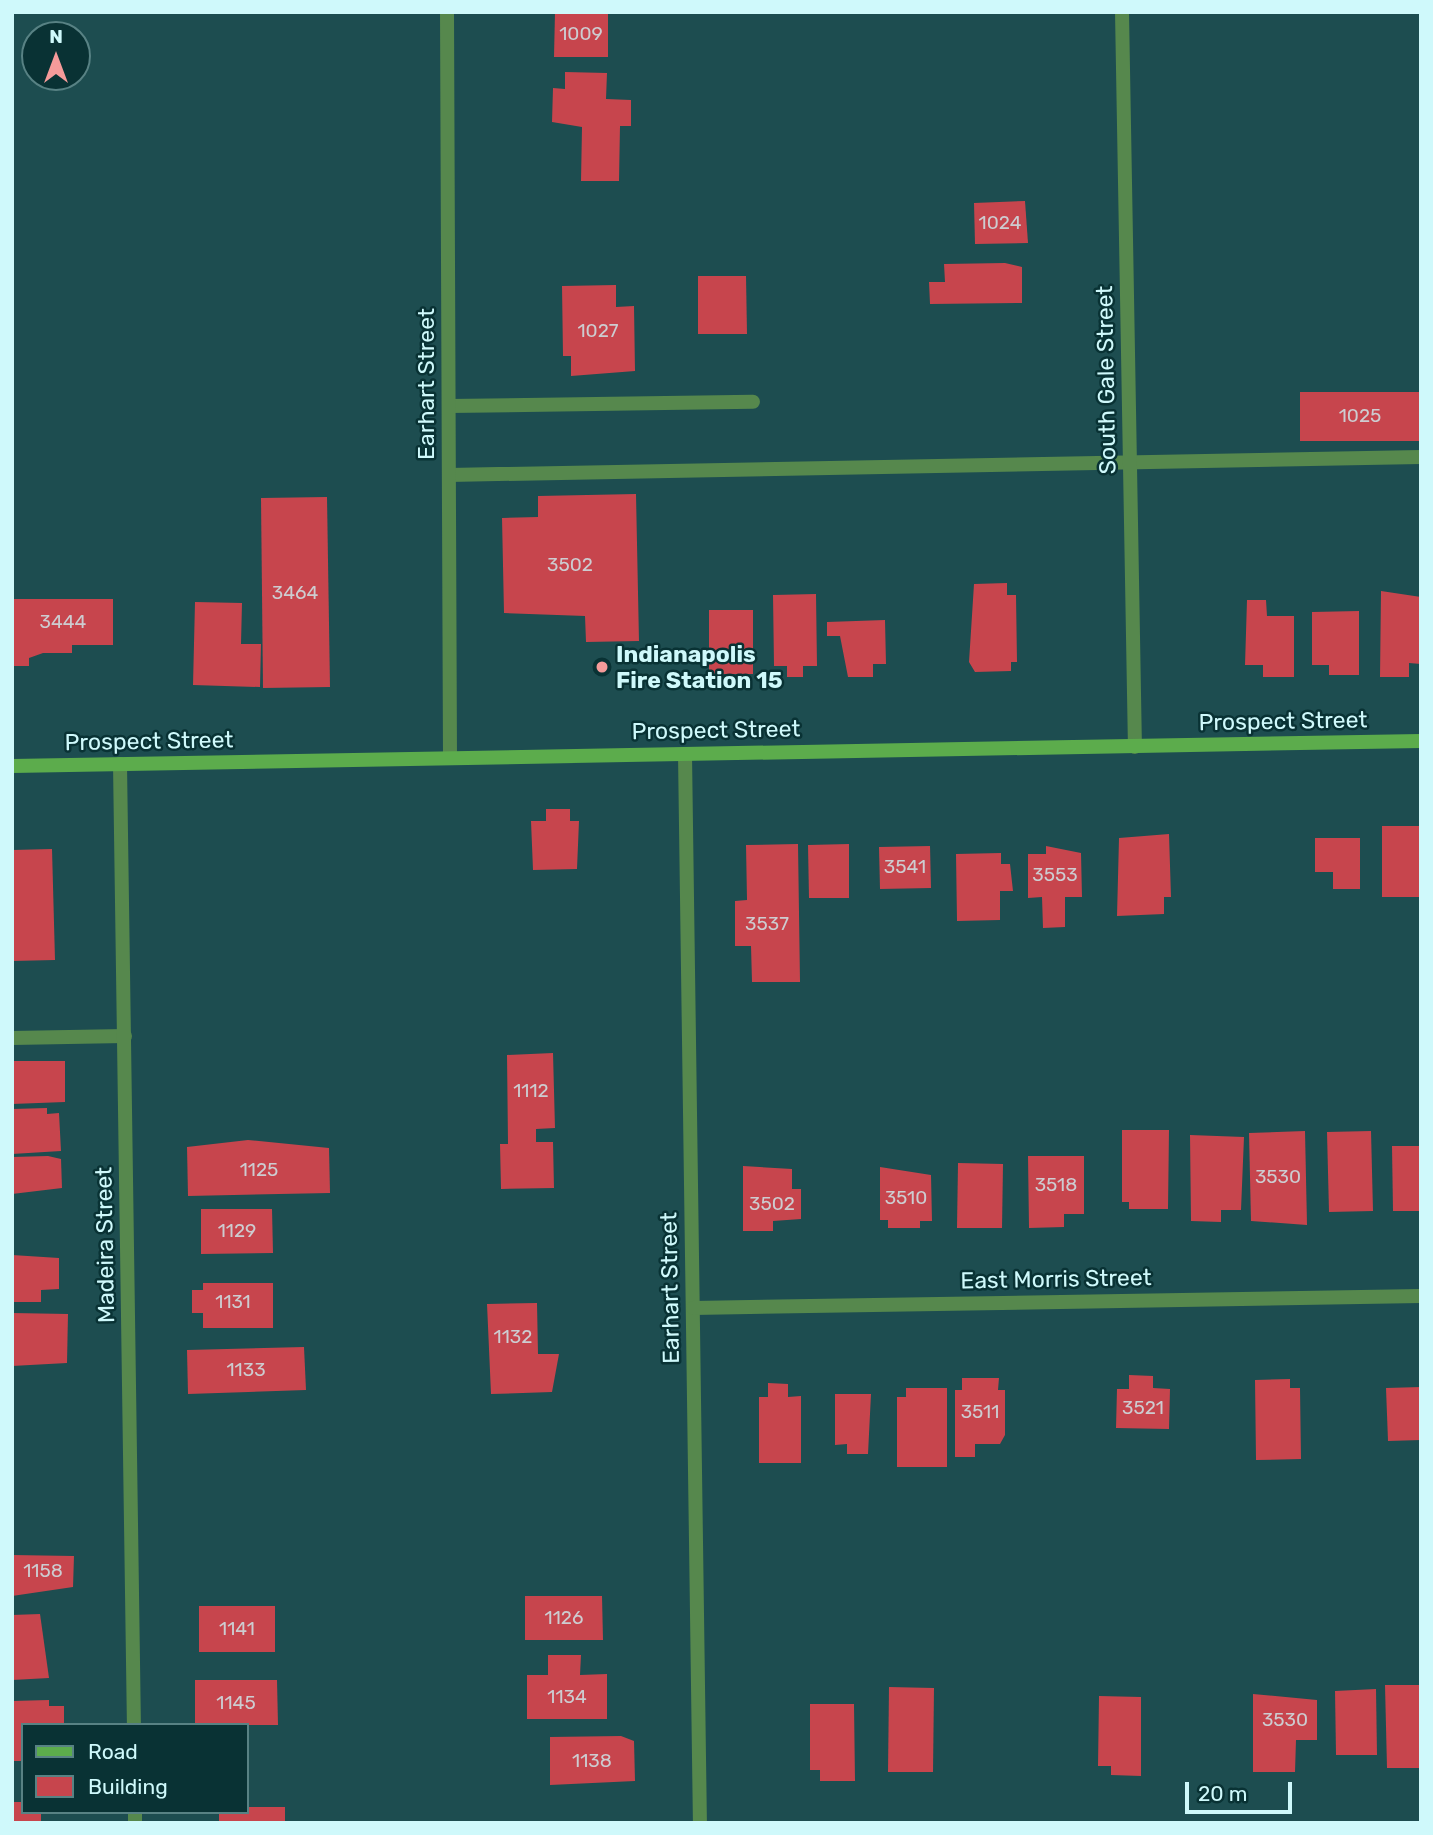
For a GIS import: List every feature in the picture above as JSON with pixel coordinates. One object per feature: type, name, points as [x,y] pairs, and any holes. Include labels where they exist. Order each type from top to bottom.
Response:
[{"type":"main road","name":"Prospect Street","points":[[12,766],[1421,741]]},
{"type":"street","name":"Earhart Street","points":[[447,12],[450,757]]},
{"type":"street","name":"South Gale Street","points":[[1122,12],[1135,747]]},
{"type":"street","points":[[449,406],[753,402]]},
{"type":"street","points":[[449,475],[1421,457]]},
{"type":"street","name":"Earhart Street","points":[[685,754],[700,1823]]},
{"type":"street","name":"Madeira Street","points":[[120,764],[134,1723]]},
{"type":"street","points":[[12,1038],[125,1036]]},
{"type":"street","name":"East Morris Street","points":[[693,1308],[1421,1296]]},
{"type":"building","points":[[555,12],[608,12],[608,57],[554,57]]},
{"type":"building","points":[[565,72],[607,73],[606,99],[631,100],[631,126],[620,126],[619,181],[581,181],[582,127],[552,122],[553,88],[565,89]]},
{"type":"building","points":[[1025,201],[1028,243],[975,244],[974,203]]},
{"type":"building","points":[[1005,263],[1022,267],[1022,303],[930,304],[929,282],[945,282],[944,264]]},
{"type":"building","points":[[698,276],[746,276],[747,334],[698,334]]},
{"type":"building","points":[[616,285],[616,307],[634,306],[635,371],[571,376],[571,356],[563,356],[562,286]]},
{"type":"building","points":[[1300,392],[1421,392],[1421,441],[1300,441]]},
{"type":"building","points":[[636,494],[639,641],[586,642],[585,616],[504,613],[502,518],[538,517],[538,496]]},
{"type":"building","points":[[327,497],[330,687],[263,688],[261,498]]},
{"type":"building","points":[[1007,583],[1007,595],[1016,595],[1017,662],[1011,662],[1011,671],[975,672],[969,662],[974,584]]},
{"type":"building","points":[[1381,591],[1421,597],[1421,664],[1409,663],[1409,677],[1380,677]]},
{"type":"building","points":[[816,594],[817,666],[803,666],[803,677],[787,677],[787,666],[774,666],[773,595]]},
{"type":"building","points":[[12,599],[113,599],[113,645],[72,645],[72,653],[43,653],[29,658],[29,666],[12,666]]},
{"type":"building","points":[[1247,600],[1266,600],[1267,616],[1294,616],[1294,677],[1263,677],[1263,665],[1245,665]]},
{"type":"building","points":[[195,602],[242,603],[241,644],[261,644],[260,687],[193,685]]},
{"type":"building","points":[[709,610],[753,610],[753,674],[709,674]]},
{"type":"building","points":[[1359,611],[1359,675],[1329,675],[1329,665],[1312,665],[1312,612]]},
{"type":"building","points":[[885,620],[886,664],[873,664],[873,677],[848,677],[840,636],[827,636],[827,622]]},
{"type":"building","points":[[546,809],[570,809],[570,821],[579,821],[577,869],[533,870],[531,821],[546,821]]},
{"type":"building","points":[[1382,826],[1421,826],[1421,897],[1382,897]]},
{"type":"building","points":[[1169,834],[1171,897],[1164,897],[1164,914],[1117,916],[1119,838]]},
{"type":"building","points":[[1315,838],[1360,838],[1360,889],[1333,889],[1333,872],[1315,872]]},
{"type":"building","points":[[798,844],[800,982],[752,982],[751,946],[735,946],[735,901],[747,900],[746,845]]},
{"type":"building","points":[[849,844],[849,898],[809,898],[808,845]]},
{"type":"building","points":[[930,846],[931,888],[880,889],[879,847]]},
{"type":"building","points":[[1046,846],[1081,853],[1082,897],[1065,897],[1065,927],[1043,928],[1042,897],[1028,898],[1028,854],[1046,854]]},
{"type":"building","points":[[52,849],[55,960],[12,961],[12,850]]},
{"type":"building","points":[[1001,853],[1001,864],[1010,864],[1013,891],[1000,891],[1000,920],[957,921],[956,854]]},
{"type":"building","points":[[553,1053],[555,1128],[536,1129],[536,1142],[553,1142],[554,1188],[501,1189],[500,1144],[508,1144],[507,1055]]},
{"type":"building","points":[[12,1061],[65,1061],[65,1102],[12,1104]]},
{"type":"building","points":[[47,1108],[47,1114],[59,1113],[61,1151],[12,1154],[12,1109]]},
{"type":"building","points":[[1122,1130],[1169,1130],[1168,1209],[1129,1209],[1129,1202],[1122,1202]]},
{"type":"building","points":[[1305,1131],[1307,1225],[1251,1221],[1249,1133]]},
{"type":"building","points":[[1371,1131],[1373,1211],[1329,1212],[1327,1132]]},
{"type":"building","points":[[1190,1135],[1244,1137],[1241,1210],[1221,1210],[1221,1222],[1191,1221]]},
{"type":"building","points":[[248,1140],[329,1148],[330,1193],[188,1196],[187,1147]]},
{"type":"building","points":[[1392,1146],[1421,1146],[1421,1211],[1393,1211]]},
{"type":"building","points":[[48,1156],[61,1159],[62,1188],[12,1194],[12,1157]]},
{"type":"building","points":[[1028,1156],[1084,1156],[1084,1214],[1064,1214],[1064,1227],[1029,1228]]},
{"type":"building","points":[[958,1163],[1003,1164],[1002,1228],[957,1228]]},
{"type":"building","points":[[743,1166],[792,1169],[792,1189],[801,1189],[801,1219],[773,1221],[773,1231],[743,1231]]},
{"type":"building","points":[[880,1167],[931,1175],[932,1221],[920,1221],[920,1228],[888,1228],[888,1220],[880,1220]]},
{"type":"building","points":[[201,1209],[272,1209],[273,1253],[201,1254]]},
{"type":"building","points":[[12,1255],[59,1258],[59,1289],[41,1290],[41,1302],[12,1302]]},
{"type":"building","points":[[203,1283],[273,1283],[273,1328],[203,1328],[203,1313],[192,1313],[192,1290],[203,1290]]},
{"type":"building","points":[[537,1303],[538,1354],[559,1354],[552,1392],[491,1394],[487,1304]]},
{"type":"building","points":[[12,1313],[68,1314],[67,1363],[12,1366]]},
{"type":"building","points":[[304,1347],[306,1390],[188,1394],[187,1350]]},
{"type":"building","points":[[1129,1375],[1153,1376],[1153,1388],[1170,1389],[1169,1429],[1116,1428],[1117,1389],[1129,1389]]},
{"type":"building","points":[[962,1378],[999,1378],[998,1390],[1005,1390],[1005,1435],[1000,1444],[975,1444],[975,1457],[955,1457],[955,1390],[962,1390]]},
{"type":"building","points":[[1290,1379],[1290,1388],[1300,1388],[1301,1459],[1256,1460],[1255,1380]]},
{"type":"building","points":[[768,1383],[788,1384],[788,1397],[801,1396],[801,1463],[759,1463],[759,1397],[768,1397]]},
{"type":"building","points":[[1421,1387],[1421,1440],[1388,1441],[1386,1388]]},
{"type":"building","points":[[906,1388],[947,1388],[947,1467],[897,1467],[897,1397],[906,1397]]},
{"type":"building","points":[[835,1394],[871,1394],[868,1454],[847,1454],[847,1444],[835,1445]]},
{"type":"building","points":[[12,1555],[74,1556],[73,1587],[12,1596]]},
{"type":"building","points":[[525,1596],[602,1596],[603,1640],[525,1640]]},
{"type":"building","points":[[199,1606],[275,1606],[275,1652],[199,1652]]},
{"type":"building","points":[[40,1614],[49,1678],[12,1680],[12,1615]]},
{"type":"building","points":[[548,1655],[581,1655],[580,1675],[607,1674],[607,1719],[527,1719],[527,1675],[548,1675]]},
{"type":"building","points":[[195,1680],[277,1680],[278,1725],[195,1723]]},
{"type":"building","points":[[1385,1685],[1421,1685],[1421,1768],[1387,1768]]},
{"type":"building","points":[[889,1687],[934,1688],[933,1772],[888,1772]]},
{"type":"building","points":[[1376,1689],[1377,1755],[1336,1755],[1335,1691]]},
{"type":"building","points":[[1253,1694],[1317,1700],[1317,1740],[1296,1740],[1295,1772],[1253,1772]]},
{"type":"building","points":[[1099,1696],[1141,1697],[1141,1776],[1111,1775],[1111,1766],[1098,1766]]},
{"type":"building","points":[[49,1700],[49,1706],[64,1706],[64,1723],[21,1723],[21,1761],[12,1761],[12,1701]]},
{"type":"building","points":[[810,1704],[854,1704],[855,1781],[820,1781],[820,1770],[810,1770]]},
{"type":"building","points":[[621,1736],[634,1741],[635,1781],[550,1785],[550,1737]]},
{"type":"building","points":[[12,1802],[21,1802],[21,1814],[41,1814],[41,1823],[12,1823]]},
{"type":"building","points":[[248,1807],[285,1807],[285,1823],[219,1823],[219,1814],[248,1814]]},
{"type":"place","name":"Indianapolis Fire Station 15","points":[[602,667]]}]
